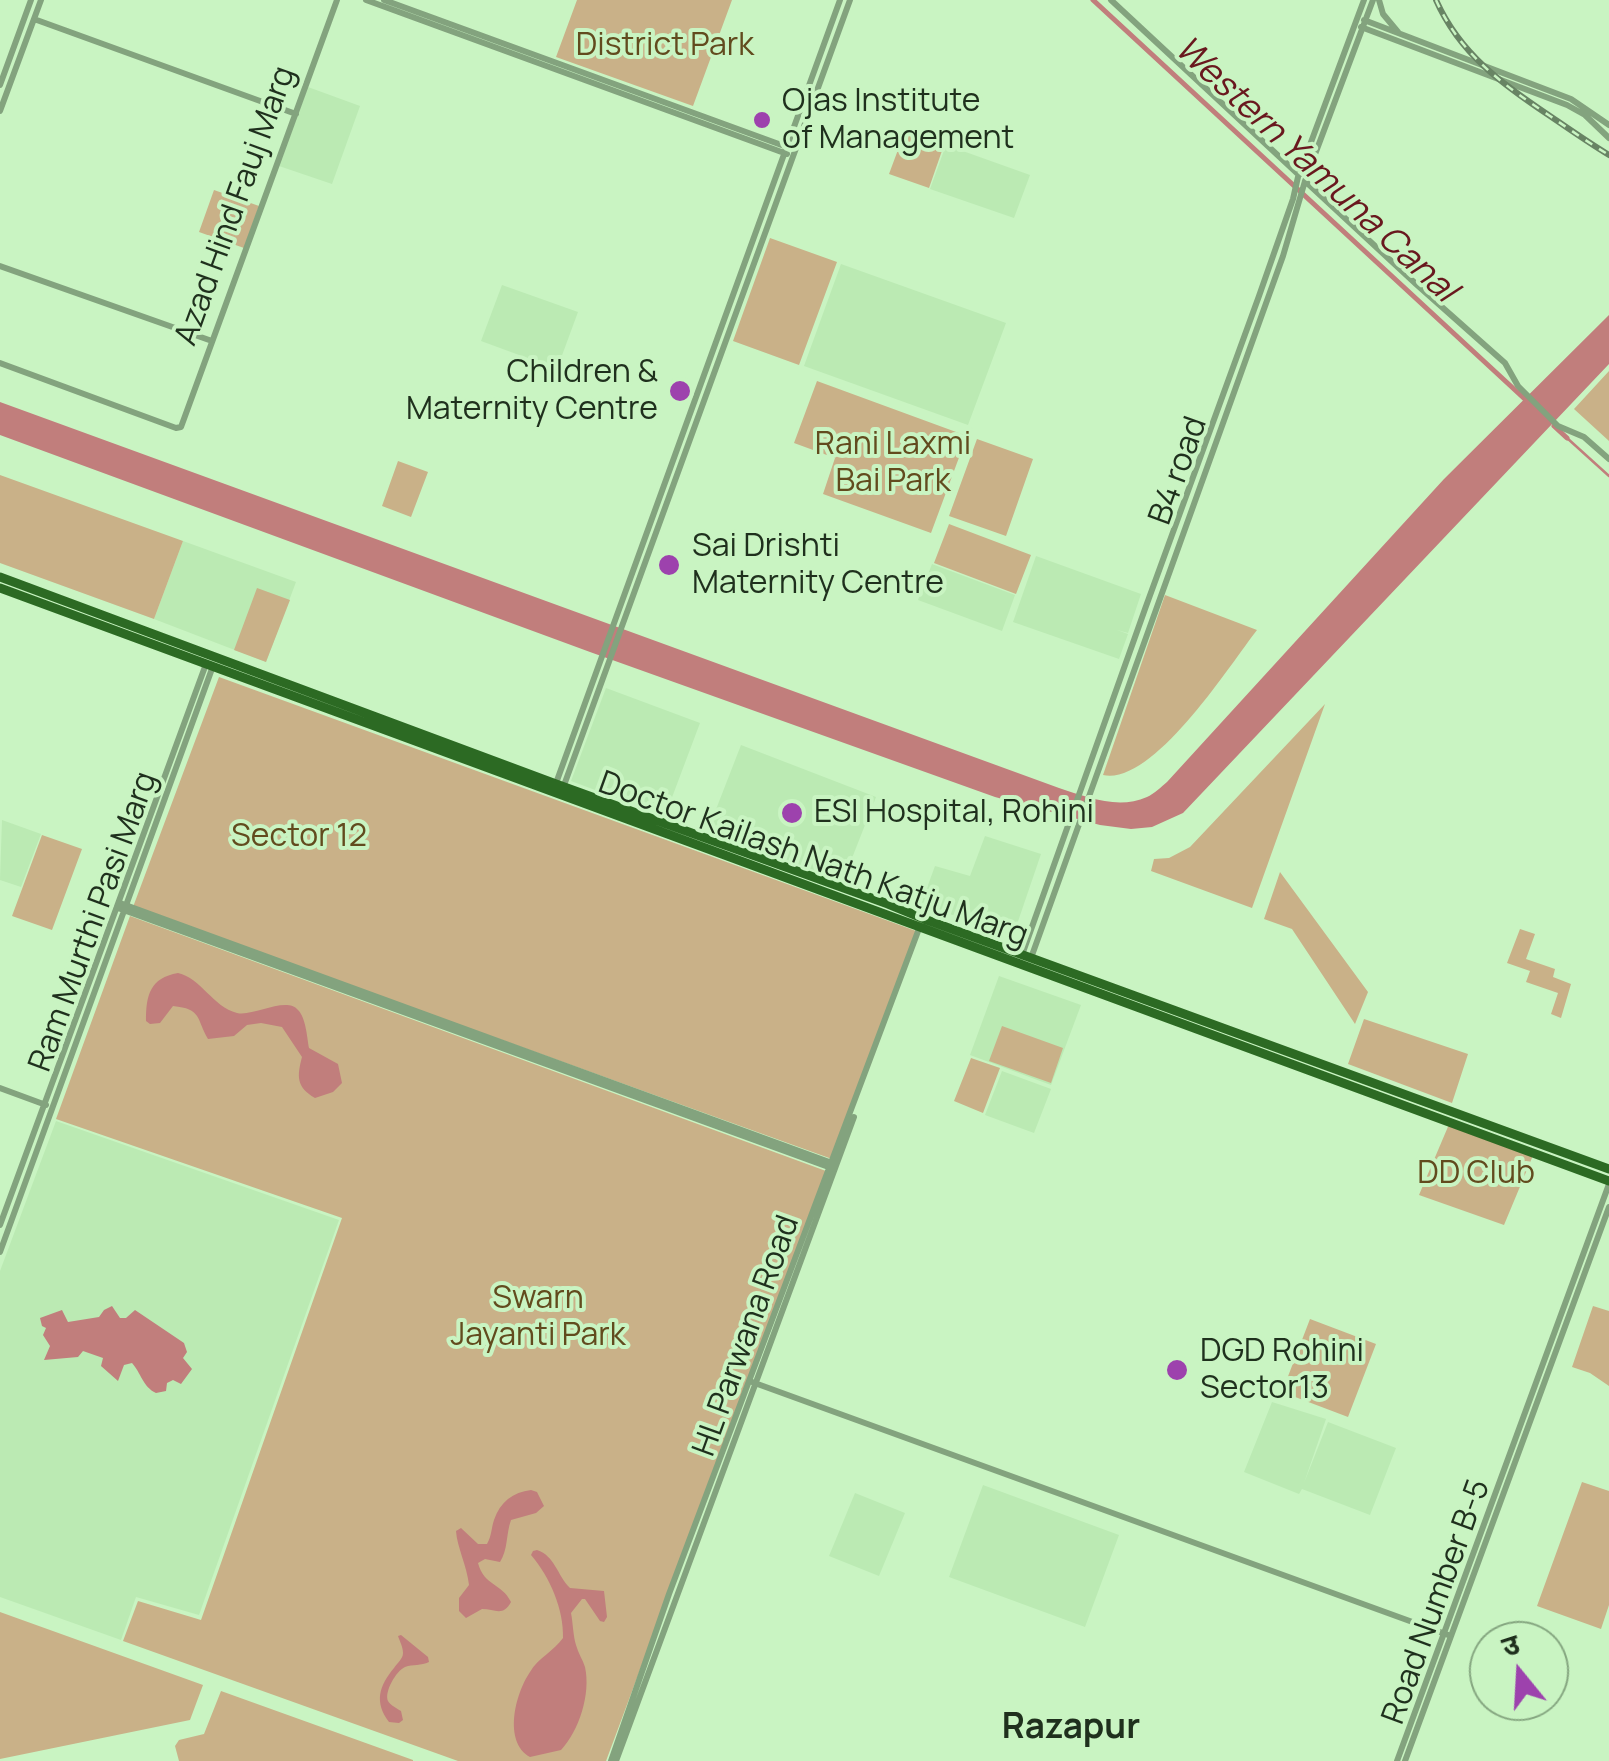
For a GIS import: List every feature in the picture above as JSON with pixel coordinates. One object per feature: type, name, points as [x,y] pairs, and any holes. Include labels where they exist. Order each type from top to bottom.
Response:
[{"type":"main road","name":"Doctor Kailash Nath Katju Marg","points":[[0,577],[210,665],[288,689]]},
{"type":"main road","name":"Doctor Kailash Nath Katju Marg","points":[[0,588],[95,618],[1609,1169]]},
{"type":"main road","name":"Doctor Kailash Nath Katju Marg","points":[[871,903],[922,927],[1609,1182]]},
{"type":"street","points":[[0,86],[31,0]]},
{"type":"street","points":[[0,111],[41,0]]},
{"type":"street","name":"Azad Hind Fauj Marg","points":[[0,363],[180,428],[337,0]]},
{"type":"street","points":[[366,0],[790,151]]},
{"type":"street","points":[[384,0],[790,151]]},
{"type":"street","points":[[790,151],[840,0]]},
{"type":"street","points":[[558,789],[790,151],[850,0]]},
{"type":"street","points":[[1111,0],[1509,370],[1521,390],[1558,426],[1584,436],[1609,459]]},
{"type":"street","name":"B4 road","points":[[1361,23],[1364,0]]},
{"type":"street","points":[[1376,0],[1400,34]]},
{"type":"street","name":"B4 road","points":[[1026,956],[1065,834],[1293,198],[1361,23],[1376,0]]},
{"type":"street","points":[[34,19],[296,114]]},
{"type":"street","points":[[1361,23],[1571,99],[1609,125]]},
{"type":"street","points":[[1361,23],[1566,105],[1586,115],[1609,138]]},
{"type":"street","name":"B4 road","points":[[1026,956],[1074,838],[1284,256],[1299,206],[1301,180]]},
{"type":"street","points":[[0,266],[212,342]]},
{"type":"street","name":"Ram Murthi Pasi Marg","points":[[0,1252],[49,1106],[210,665]]},
{"type":"street","points":[[122,907],[833,1166]]},
{"type":"street","name":"HL Parwana Road","points":[[613,1761],[922,927]]},
{"type":"street","points":[[0,1088],[49,1106]]},
{"type":"street","name":"Ram Murthi Pasi Marg","points":[[0,1225],[49,1106]]},
{"type":"street","points":[[753,1382],[1448,1635],[1609,1182]]},
{"type":"street","name":"Road Number B-5","points":[[1401,1761],[1609,1207]]},
{"type":"shaded area","points":[[308,87],[360,106],[332,184],[279,166]]},
{"type":"shaded area","points":[[946,145],[1030,175],[1014,218],[930,189]]},
{"type":"shaded area","points":[[841,264],[1006,323],[968,425],[804,366]]},
{"type":"shaded area","points":[[502,285],[578,312],[557,369],[481,341]]},
{"type":"shaded area","points":[[1609,315],[1609,364],[1183,813],[1152,827],[1131,829],[1100,825],[995,797],[0,435],[0,402],[1059,788],[1103,801],[1125,802],[1147,797],[1167,782],[1444,479]]},
{"type":"shaded area","points":[[183,541],[296,582],[266,662],[154,619]]},
{"type":"shaded area","points":[[1036,556],[1141,594],[1128,633],[1117,630],[1128,634],[1119,659],[1013,622]]},
{"type":"shaded area","points":[[932,564],[1015,595],[1002,631],[918,600]]},
{"type":"shaded area","points":[[606,688],[700,723],[665,816],[571,781]]},
{"type":"shaded area","name":"ESI Hospital, Rohini","points":[[741,745],[876,797],[843,881],[708,830]]},
{"type":"shaded area","points":[[2,820],[41,834],[21,887],[0,880]]},
{"type":"shaded area","points":[[985,836],[1041,854],[1013,936],[921,904],[935,866],[970,876]]},
{"type":"shaded area","points":[[178,973],[237,1013],[293,1006],[303,1018],[309,1048],[338,1064],[342,1083],[333,1092],[315,1098],[304,1090],[299,1070],[302,1057],[282,1027],[247,1025],[234,1036],[208,1039],[194,1012],[173,1006],[160,1023],[150,1024],[146,1012],[152,989],[161,979]]},
{"type":"shaded area","points":[[999,976],[1081,1005],[1051,1085],[970,1055]]},
{"type":"shaded area","points":[[1002,1071],[1051,1089],[1034,1133],[985,1115]]},
{"type":"shaded area","points":[[56,1121],[339,1220],[199,1615],[136,1597],[121,1640],[0,1597],[0,1271]]},
{"type":"shaded area","points":[[112,1306],[120,1318],[135,1310],[184,1343],[187,1352],[183,1358],[192,1369],[181,1384],[173,1380],[167,1383],[166,1391],[156,1393],[132,1363],[124,1365],[118,1381],[101,1366],[103,1358],[83,1351],[78,1357],[44,1360],[50,1346],[40,1318],[62,1310],[68,1322],[99,1317]]},
{"type":"shaded area","points":[[1272,1402],[1326,1419],[1304,1483],[1328,1422],[1396,1448],[1370,1515],[1302,1489],[1299,1494],[1244,1472]]},
{"type":"shaded area","points":[[983,1485],[1119,1535],[1085,1627],[949,1577]]},
{"type":"shaded area","points":[[531,1490],[537,1492],[544,1506],[536,1513],[511,1520],[500,1562],[485,1559],[478,1563],[484,1576],[511,1602],[502,1611],[482,1609],[466,1618],[459,1611],[459,1598],[469,1585],[456,1531],[461,1528],[478,1544],[487,1544],[504,1503]]},
{"type":"shaded area","points":[[855,1493],[905,1513],[879,1576],[829,1556]]},
{"type":"shaded area","points":[[537,1550],[552,1561],[570,1588],[604,1591],[607,1617],[600,1621],[585,1599],[571,1613],[575,1641],[585,1667],[582,1712],[561,1750],[530,1757],[516,1740],[516,1705],[533,1667],[563,1638],[554,1594],[531,1555]]},
{"type":"shaded area","points":[[398,1636],[429,1662],[405,1667],[392,1682],[387,1697],[401,1711],[403,1720],[399,1723],[389,1722],[384,1715],[380,1694],[403,1655]]},
{"type":"green space","name":"District Park","points":[[577,0],[732,0],[693,106],[556,57]]},
{"type":"green space","points":[[905,131],[944,145],[929,188],[889,174]]},
{"type":"green space","points":[[214,190],[259,206],[244,248],[199,232]]},
{"type":"green space","points":[[770,238],[837,262],[799,365],[733,341]]},
{"type":"green space","points":[[1609,371],[1609,441],[1574,409]]},
{"type":"green space","name":"Rani Laxmi Bai Park","points":[[817,381],[967,436],[931,533],[823,494],[835,458],[794,443]]},
{"type":"green space","points":[[977,439],[1033,459],[1006,536],[949,516]]},
{"type":"green space","points":[[398,461],[428,472],[411,517],[382,506]]},
{"type":"green space","points":[[0,475],[183,541],[154,619],[0,563]]},
{"type":"green space","points":[[949,524],[1031,555],[1016,594],[934,563]]},
{"type":"green space","points":[[257,588],[290,600],[266,662],[234,650]]},
{"type":"green space","points":[[1165,595],[1257,630],[1209,695],[1166,743],[1123,773],[1103,775]]},
{"type":"green space","name":"Sector 12","points":[[219,677],[916,931],[832,1159],[133,907]]},
{"type":"green space","points":[[1325,704],[1252,908],[1151,871],[1154,859],[1169,858],[1190,847]]},
{"type":"green space","points":[[42,835],[82,849],[52,930],[12,916]]},
{"type":"green space","points":[[1280,872],[1368,992],[1355,1024],[1292,929],[1264,919]]},
{"type":"green space","name":"Swarn Jayanti Park","points":[[130,916],[826,1171],[606,1761],[458,1761],[123,1641],[138,1601],[201,1620],[342,1218],[56,1119]]},
{"type":"green space","points":[[1520,929],[1535,934],[1526,959],[1555,969],[1553,977],[1571,984],[1561,1018],[1551,1014],[1558,993],[1526,982],[1530,971],[1507,963]]},
{"type":"green space","points":[[1364,1019],[1468,1054],[1452,1103],[1348,1064]]},
{"type":"green space","points":[[1002,1026],[1063,1048],[1051,1083],[989,1061]]},
{"type":"green space","points":[[971,1058],[1000,1068],[983,1113],[954,1101]]},
{"type":"green space","name":"DD Club","points":[[1450,1122],[1534,1153],[1504,1225],[1419,1195]]},
{"type":"green space","points":[[1593,1306],[1609,1311],[1609,1386],[1572,1367]]},
{"type":"green space","points":[[1310,1319],[1376,1344],[1348,1417],[1282,1392]]},
{"type":"green space","points":[[1582,1482],[1609,1491],[1609,1605],[1601,1629],[1537,1606]]},
{"type":"green space","points":[[0,1612],[203,1685],[190,1720],[0,1759]]},
{"type":"green space","points":[[221,1691],[413,1761],[179,1761],[175,1746],[179,1740],[204,1734]]},
{"type":"waterway","name":"Western Yamuna Canal","points":[[1093,0],[1528,402]]},
{"type":"waterway","points":[[1554,426],[1567,438]]},
{"type":"waterway","name":"Western Yamuna Canal","points":[[1567,438],[1609,476]]},
{"type":"railway","points":[[1436,0],[1457,36],[1484,66],[1532,104],[1609,155]]},
{"type":"place","name":"Ojas Institute of Management","points":[[762,120]]},
{"type":"place","name":"Children & Maternity Centre","points":[[680,391]]},
{"type":"place","name":"Sai Drishti Maternity Centre","points":[[669,565]]},
{"type":"place","name":"ESI Hospital, Rohini","points":[[792,813]]},
{"type":"place","name":"DGD Rohini Sector13","points":[[1177,1370]]},
{"type":"district","name":"Razapur","points":[[1071,1728]]}]
